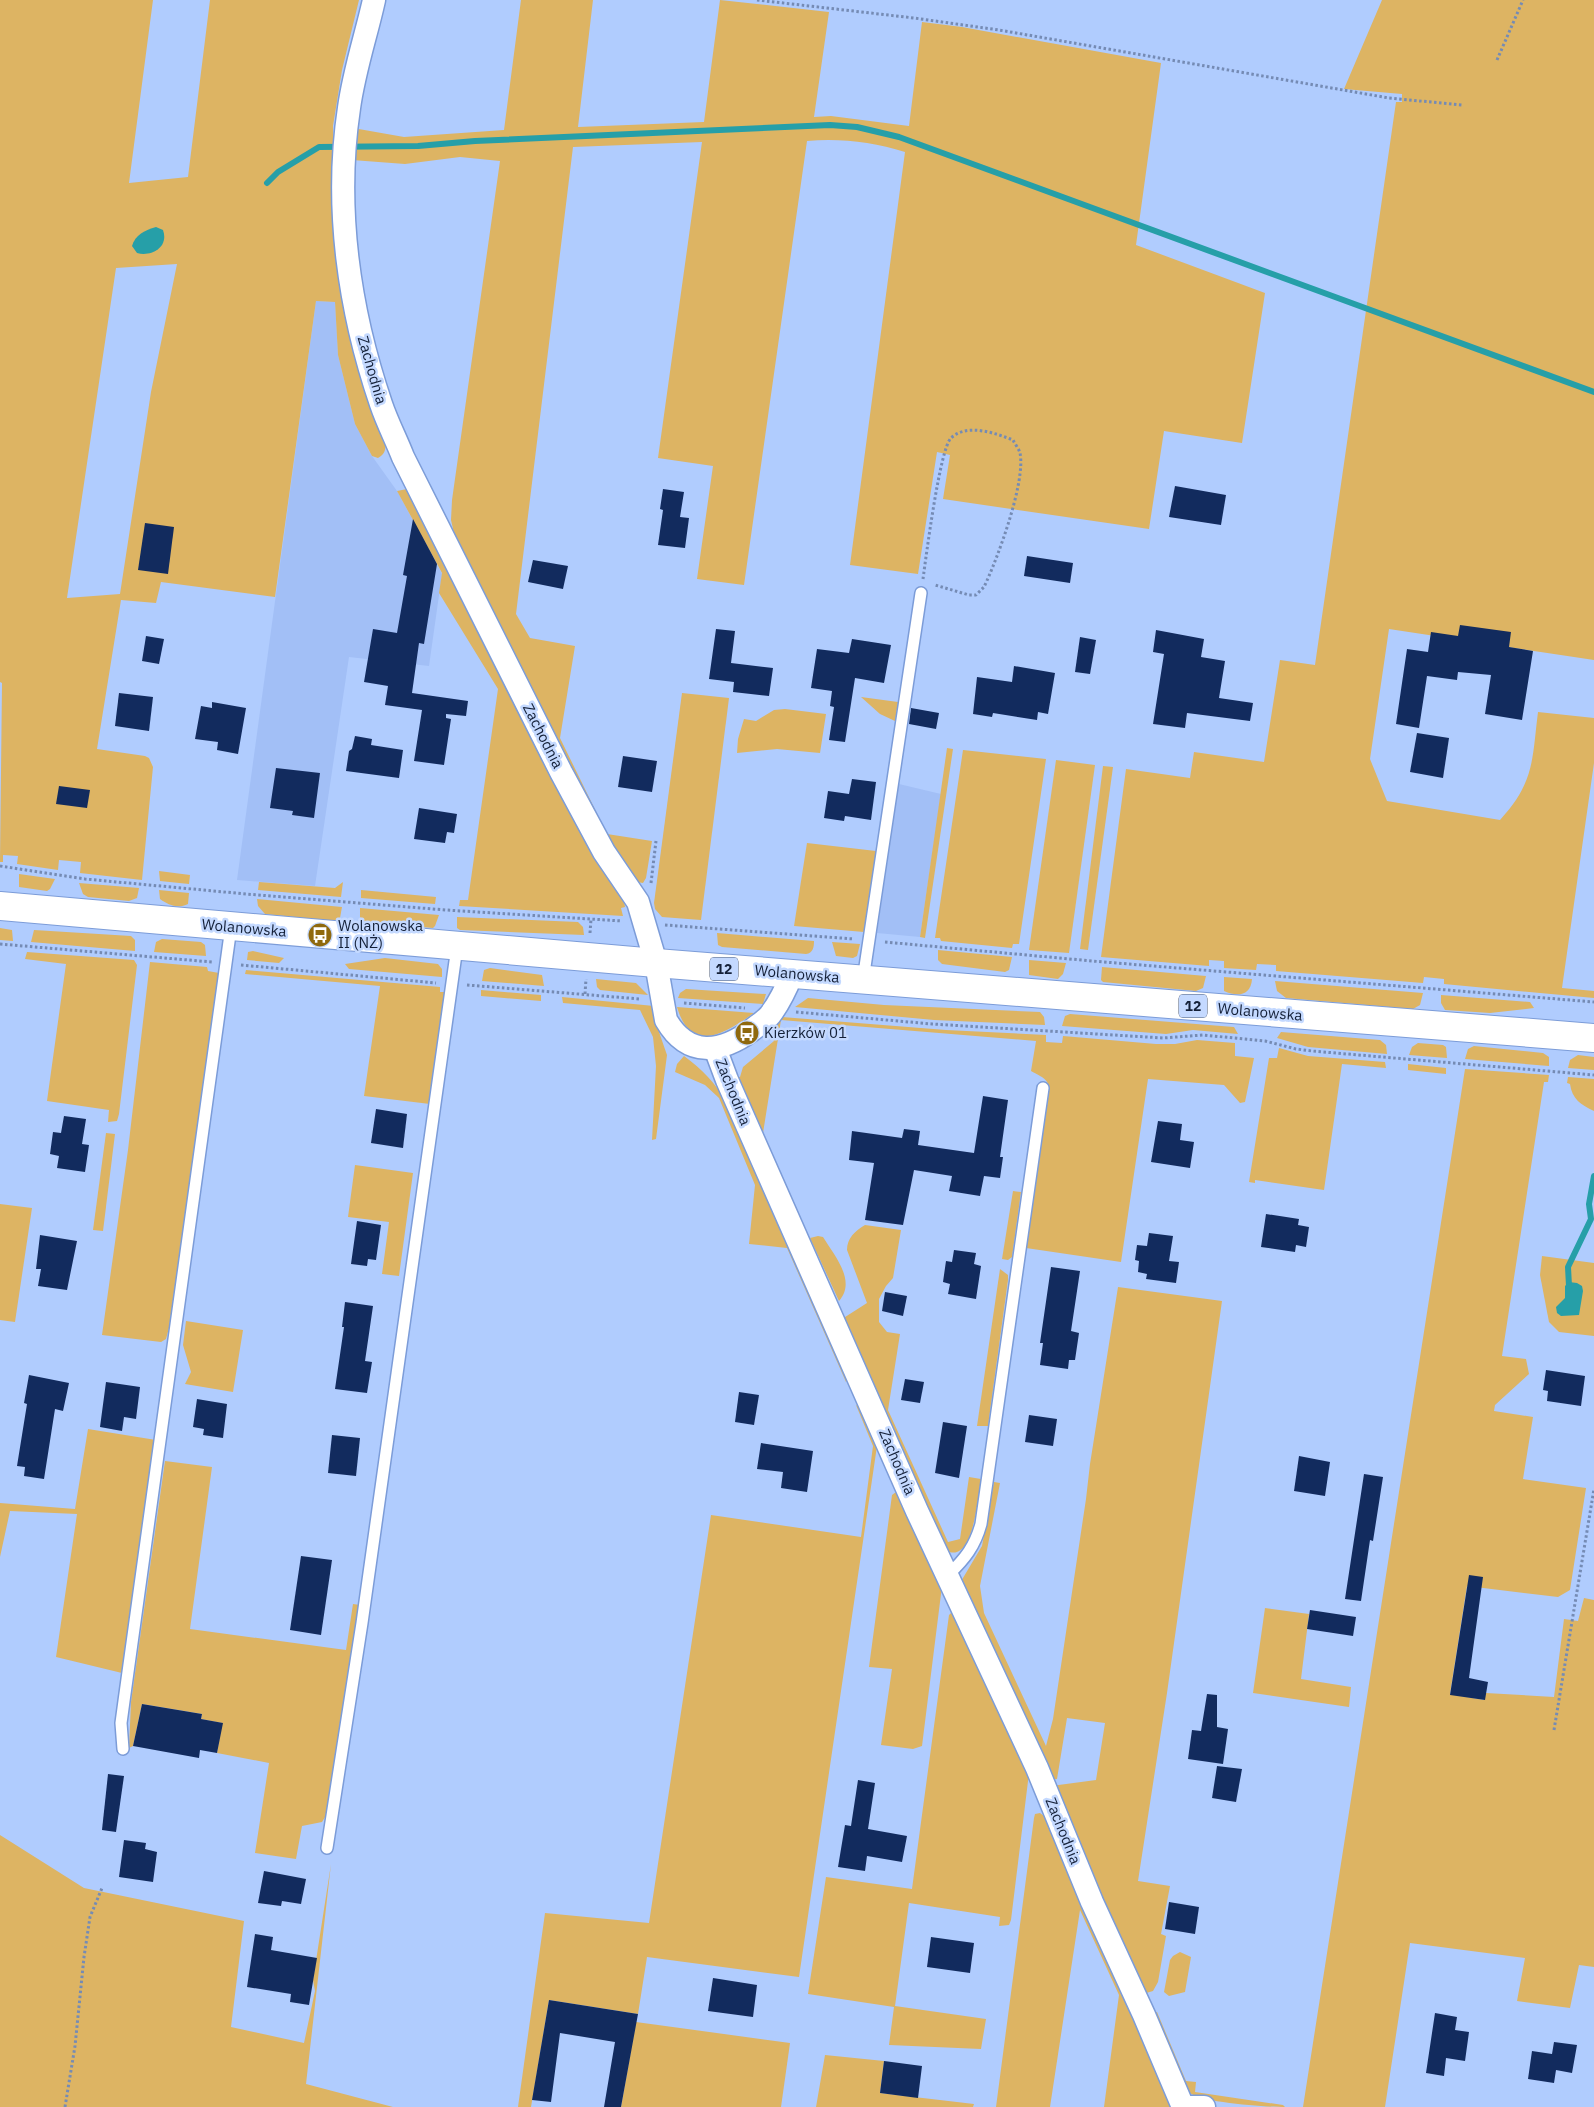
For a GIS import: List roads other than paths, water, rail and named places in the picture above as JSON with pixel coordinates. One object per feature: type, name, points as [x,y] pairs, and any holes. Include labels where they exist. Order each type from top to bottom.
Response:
[{"type":"main road","name":"Wolanowska","points":[[0,906],[457,947],[1594,1038]]},
{"type":"street","name":"Zachodnia","points":[[374,0],[349,107],[343,160],[344,221],[353,298],[370,372],[381,406],[404,457],[556,763],[604,852],[638,902],[656,963],[666,1020],[679,1038],[698,1047],[715,1048],[726,1080],[917,1511],[1037,1768],[1092,1902],[1144,2015],[1183,2107]]},
{"type":"street","points":[[715,1048],[737,1040],[769,1017],[782,998],[792,974]]},
{"type":"street","points":[[1183,2107],[1204,2107]]},
{"type":"lane","points":[[863,980],[922,587]]},
{"type":"lane","points":[[123,1749],[121,1723],[125,1691],[231,927]]},
{"type":"lane","points":[[327,1848],[362,1623],[457,947]]},
{"type":"lane","points":[[948,1575],[969,1553],[977,1540],[981,1524],[1043,1088]]},
{"type":"waterway","points":[[267,183],[278,172],[319,147],[418,146],[475,141],[830,125],[857,127],[899,137],[1594,392]]},
{"type":"waterway","points":[[1569,1286],[1568,1267],[1591,1219],[1589,1204],[1594,1176]]},
{"type":"place","name":"Wolanowska II (NŻ)","points":[[320,935]]},
{"type":"place","name":"Kierzków 01","points":[[747,1033]]}]
